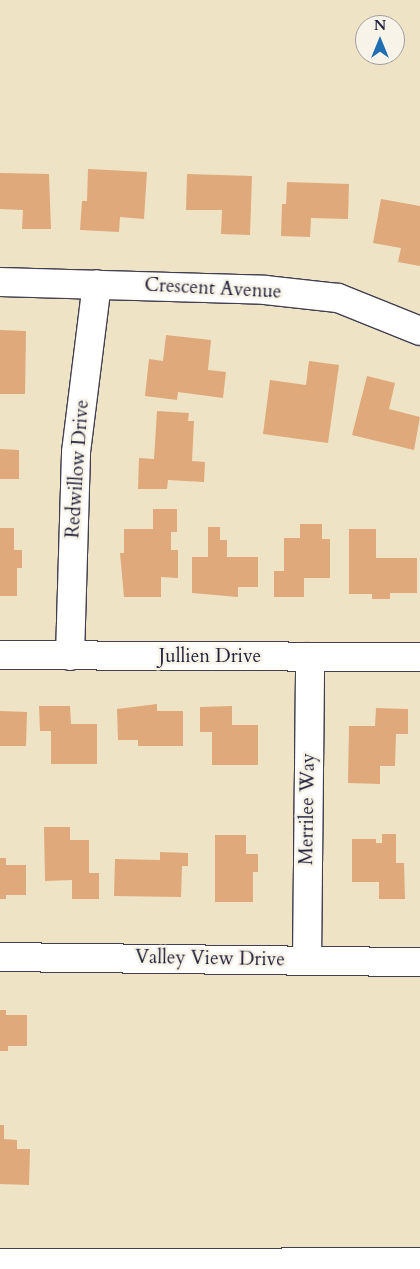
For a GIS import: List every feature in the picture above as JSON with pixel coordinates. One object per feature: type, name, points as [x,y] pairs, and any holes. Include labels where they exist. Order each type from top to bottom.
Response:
[{"type":"street","name":"Crescent Avenue","points":[[0,282],[265,290],[338,298],[420,331]]},
{"type":"street","name":"Redwillow Drive","points":[[70,656],[76,452],[97,284]]},
{"type":"street","name":"Jullien Drive","points":[[0,655],[420,657]]},
{"type":"street","name":"Merrilee Way","points":[[307,960],[310,657]]},
{"type":"street","name":"Valley View Drive","points":[[0,957],[420,962]]},
{"type":"street","points":[[0,1262],[420,1262]]},
{"type":"building","points":[[88,169],[147,172],[144,219],[120,217],[119,232],[80,230],[82,201],[87,201]]},
{"type":"building","points":[[0,173],[49,174],[51,229],[22,229],[23,210],[0,209]]},
{"type":"building","points":[[187,174],[252,176],[250,235],[221,234],[222,210],[186,210]]},
{"type":"building","points":[[287,182],[349,184],[348,219],[311,218],[310,237],[281,236],[282,204],[286,204]]},
{"type":"building","points":[[381,199],[420,206],[420,266],[398,262],[401,248],[373,243]]},
{"type":"building","points":[[0,330],[26,331],[25,394],[0,394]]},
{"type":"building","points":[[166,335],[211,340],[208,370],[226,372],[223,398],[178,392],[177,400],[145,396],[149,359],[163,361]]},
{"type":"building","points":[[309,361],[339,365],[328,443],[263,434],[270,380],[306,385]]},
{"type":"building","points":[[367,376],[395,383],[389,409],[420,417],[414,450],[352,435]]},
{"type":"building","points":[[157,411],[189,413],[188,421],[194,421],[192,461],[205,462],[204,482],[168,480],[167,489],[138,489],[139,458],[154,459]]},
{"type":"building","points":[[0,449],[19,450],[19,479],[0,479]]},
{"type":"building","points":[[153,509],[177,509],[177,532],[171,532],[171,550],[178,550],[178,578],[161,577],[161,597],[124,597],[120,553],[124,553],[124,529],[153,529]]},
{"type":"building","points":[[300,524],[322,524],[322,539],[330,539],[330,578],[304,578],[304,597],[274,597],[274,571],[284,571],[284,538],[300,538]]},
{"type":"building","points":[[208,527],[220,527],[220,540],[227,540],[227,557],[258,557],[258,587],[238,587],[238,597],[192,593],[192,557],[208,557]]},
{"type":"building","points":[[0,528],[14,528],[14,550],[22,550],[22,568],[17,568],[17,596],[0,596]]},
{"type":"building","points":[[349,529],[376,529],[376,558],[417,558],[417,593],[390,593],[390,599],[372,599],[372,594],[349,594]]},
{"type":"building","points":[[157,704],[157,711],[183,711],[183,746],[138,746],[138,740],[118,740],[117,709]]},
{"type":"building","points":[[39,706],[70,706],[71,724],[97,724],[97,764],[51,764],[51,731],[40,731]]},
{"type":"building","points":[[232,706],[232,725],[258,725],[258,765],[212,765],[212,732],[200,732],[200,707]]},
{"type":"building","points":[[376,708],[408,709],[408,734],[396,734],[395,766],[380,766],[380,784],[348,783],[349,726],[375,726]]},
{"type":"building","points":[[0,711],[27,712],[26,746],[0,746]]},
{"type":"building","points":[[44,827],[70,827],[70,840],[89,840],[89,873],[99,873],[99,899],[72,899],[72,880],[45,881]]},
{"type":"building","points":[[382,834],[396,834],[396,863],[404,863],[405,899],[379,899],[379,882],[352,882],[352,839],[376,839],[376,843],[382,843]]},
{"type":"building","points":[[215,835],[246,835],[246,854],[258,854],[258,872],[253,872],[253,902],[215,902]]},
{"type":"building","points":[[160,852],[188,853],[188,866],[182,866],[181,897],[114,896],[115,859],[160,860]]},
{"type":"building","points":[[0,858],[6,858],[6,865],[26,865],[26,895],[6,895],[6,899],[0,899]]},
{"type":"building","points":[[0,1010],[6,1010],[6,1015],[27,1015],[27,1046],[8,1046],[8,1051],[0,1051]]},
{"type":"building","points":[[0,1125],[4,1125],[4,1139],[17,1140],[17,1149],[30,1149],[29,1185],[0,1184]]}]
